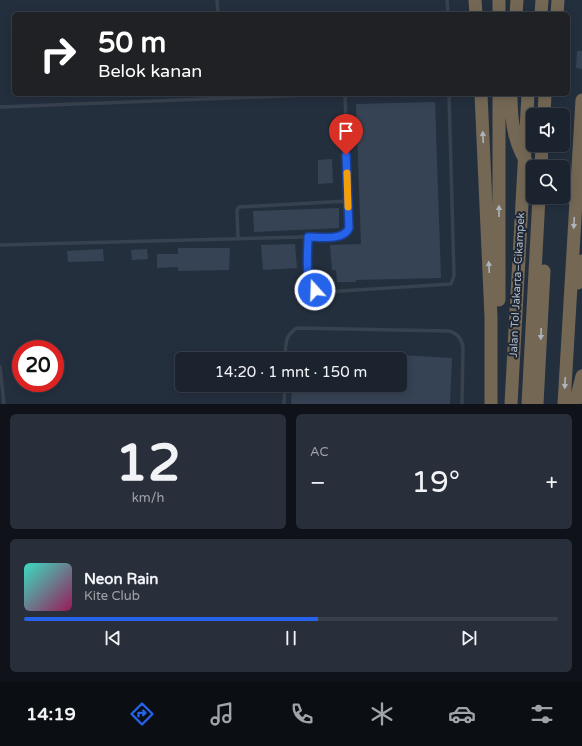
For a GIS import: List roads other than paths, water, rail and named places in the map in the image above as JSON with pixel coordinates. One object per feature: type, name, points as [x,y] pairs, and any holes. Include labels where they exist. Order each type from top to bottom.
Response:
[{"type":"highway","points":[[475,0],[476,12]]},
{"type":"highway","points":[[499,0],[499,12]]},
{"type":"highway","points":[[516,12],[517,0]]},
{"type":"highway","points":[[532,12],[533,0]]},
{"type":"highway","points":[[541,12],[542,0]]},
{"type":"highway","points":[[550,12],[551,0]]},
{"type":"highway","points":[[557,12],[558,0]]},
{"type":"highway","points":[[481,96],[491,317],[492,404]]},
{"type":"highway","points":[[492,404],[499,330],[499,96]]},
{"type":"highway","points":[[511,96],[514,137],[526,163]]},
{"type":"highway","name":"Jalan Tol Jakarta–Cikampek","points":[[511,404],[528,96]]},
{"type":"highway","points":[[536,108],[537,96]]},
{"type":"highway","points":[[544,108],[545,96]]},
{"type":"highway","points":[[552,108],[553,96]]},
{"type":"highway","points":[[564,404],[582,100]]},
{"type":"highway","points":[[519,404],[534,152]]},
{"type":"highway","points":[[570,197],[582,201]]},
{"type":"highway","points":[[528,404],[539,204]]},
{"type":"highway","points":[[537,404],[547,204]]},
{"type":"highway","points":[[568,334],[582,261]]},
{"type":"highway","points":[[575,404],[582,376]]},
{"type":"lane","points":[[217,0],[218,12]]},
{"type":"lane","points":[[448,0],[448,12]]},
{"type":"lane","points":[[0,107],[220,96]]},
{"type":"lane","points":[[0,245],[340,236],[348,231],[349,228],[345,96]]},
{"type":"lane","points":[[308,237],[310,286],[315,290],[325,292],[450,284],[454,276],[449,96]]},
{"type":"lane","points":[[238,238],[237,210],[239,207],[348,201]]},
{"type":"lane","points":[[285,352],[286,340],[290,333],[297,328],[449,331],[455,333],[462,339],[462,404]]},
{"type":"lane","points":[[0,367],[4,404]]},
{"type":"lane","points":[[284,404],[285,392]]}]
